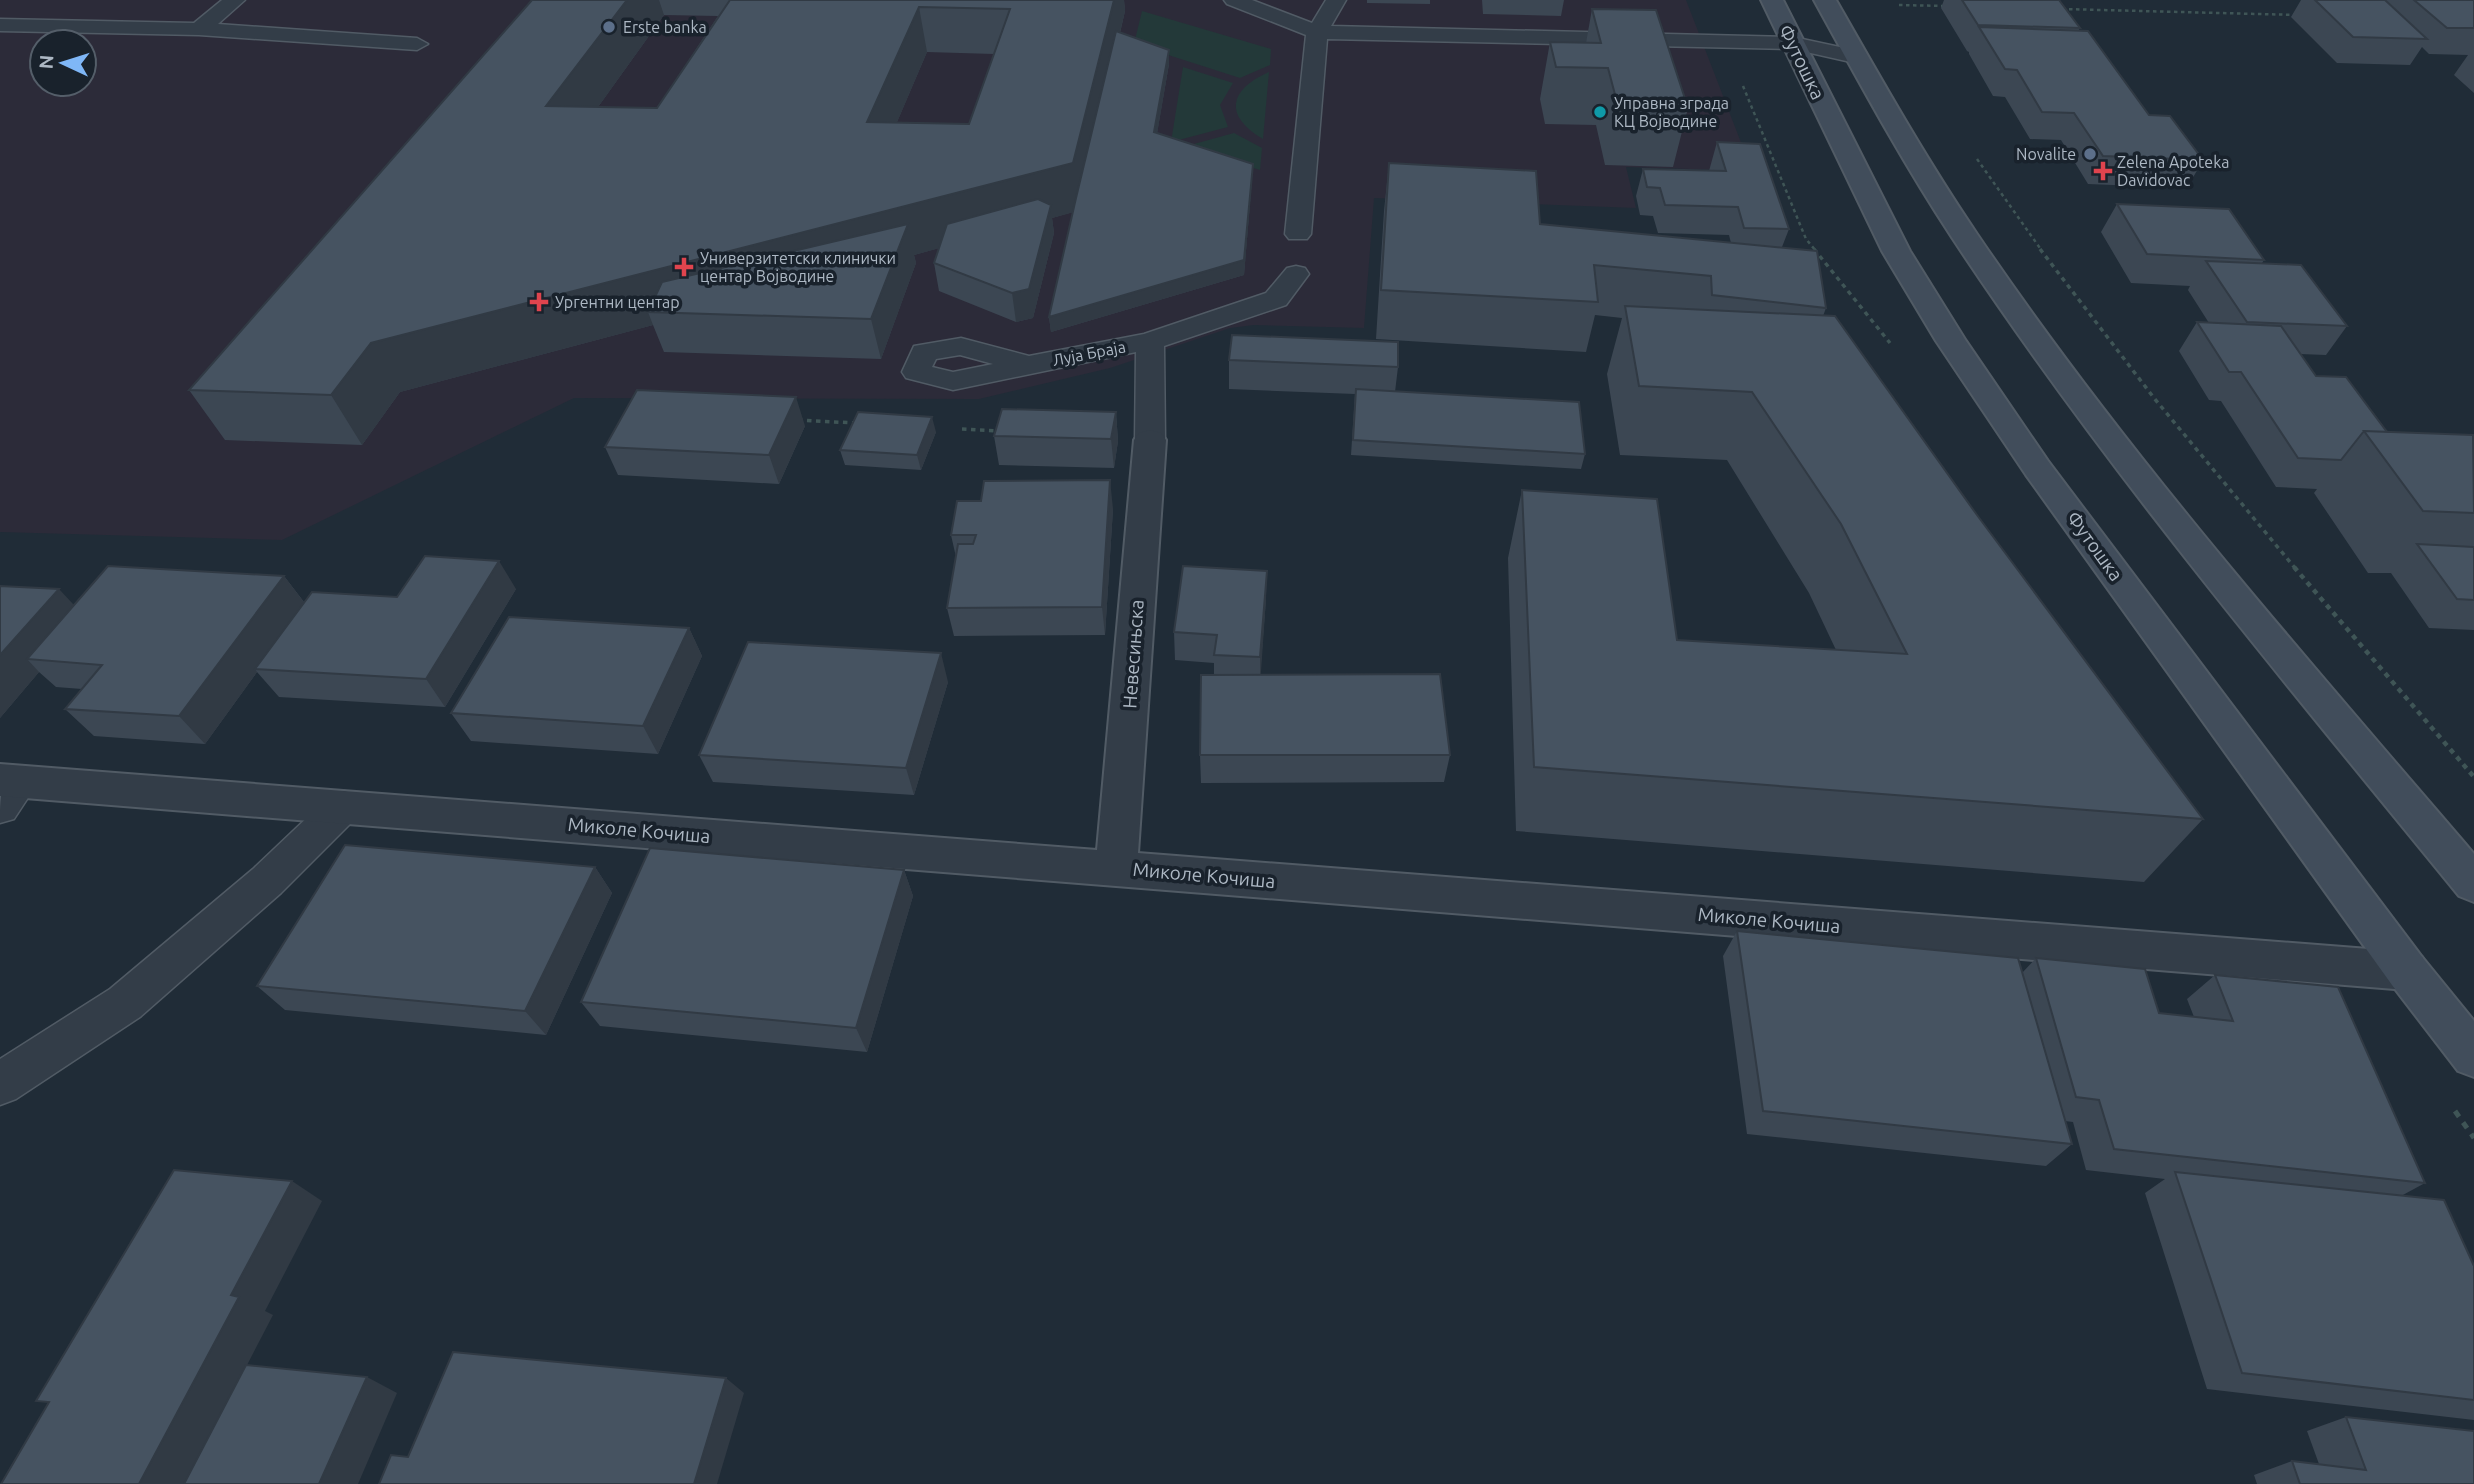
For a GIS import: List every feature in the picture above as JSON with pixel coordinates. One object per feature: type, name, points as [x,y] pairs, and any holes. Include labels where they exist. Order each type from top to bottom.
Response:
[{"type":"main road","name":"Футошка","points":[[1772,0],[1896,251],[1951,341],[2037,468],[2407,971],[2474,1056]]},
{"type":"main road","points":[[1825,0],[1855,57],[1968,239],[2110,440],[2474,884]]},
{"type":"street","name":"Невесињска","points":[[1116,868],[1150,440]]},
{"type":"street","name":"Миколе Кочиша","points":[[7,790],[344,806],[2407,971]]},
{"type":"lane","points":[[199,29],[236,0]]},
{"type":"lane","points":[[1234,0],[1317,33],[1793,43],[1855,57]]},
{"type":"lane","points":[[1298,234],[1317,33],[1336,0]]},
{"type":"lane","points":[[0,25],[199,29],[417,44]]},
{"type":"lane","name":"Луја Браја","points":[[1028,365],[1150,341],[1236,315],[1276,299],[1296,274]]},
{"type":"lane","points":[[1150,341],[1150,440]]},
{"type":"lane","points":[[0,1084],[125,1003],[267,881],[344,806]]},
{"type":"path","points":[[1899,5],[1953,6]]},
{"type":"path","points":[[2049,9],[2310,15]]},
{"type":"path","points":[[1971,149],[2024,229],[2226,486],[2474,777]]},
{"type":"path","points":[[790,419],[859,423]]},
{"type":"path","points":[[956,429],[1011,432]]},
{"type":"shaded area","name":"Универзитетски клинички центар Војводине","points":[[0,0],[1686,0],[1752,171],[1626,167],[1636,208],[1374,198],[1364,328],[1254,325],[1230,328],[1110,368],[979,399],[574,398],[282,540],[0,532]]},
{"type":"green space","points":[[1142,11],[1271,49],[1270,65],[1240,78],[1134,44]]},
{"type":"green space","points":[[1183,67],[1233,83],[1220,105],[1228,127],[1171,142]]},
{"type":"green space","points":[[1269,72],[1263,139],[1242,121],[1236,104],[1245,87]]},
{"type":"green space","points":[[1234,133],[1262,148],[1260,170],[1183,147]]},
{"type":"building","name":"Ургентни центар","points":[[532,0],[627,0],[546,106],[657,108],[730,0],[1114,0],[1073,163],[371,343],[331,395],[189,390]],"holes":[[[919,7],[1010,9],[969,124],[867,122]]]},
{"type":"building","points":[[1962,0],[2059,0],[2080,28],[1978,25]]},
{"type":"building","points":[[2315,0],[2385,0],[2427,39],[2353,37]]},
{"type":"building","points":[[2414,0],[2474,0],[2474,28],[2447,28]]},
{"type":"building","points":[[1592,9],[1656,10],[1688,108],[1618,106],[1608,68],[1556,67],[1550,42],[1601,43]]},
{"type":"building","points":[[1979,27],[2088,31],[2149,115],[2170,116],[2203,160],[2103,156],[2074,113],[2042,112],[2017,70],[2005,69]]},
{"type":"building","points":[[1116,31],[1169,50],[1154,132],[1253,164],[1244,260],[1049,317],[1076,198]]},
{"type":"building","points":[[1717,142],[1760,144],[1789,229],[1744,228],[1738,207],[1665,205],[1660,188],[1647,187],[1643,169],[1726,171]]},
{"type":"building","points":[[1389,163],[1536,171],[1540,224],[1817,251],[1826,308],[1712,295],[1711,276],[1594,265],[1598,302],[1381,290]]},
{"type":"building","points":[[1038,199],[1051,205],[1029,289],[1012,293],[934,263],[947,224]]},
{"type":"building","points":[[2117,204],[2229,209],[2264,260],[2147,254]]},
{"type":"building","points":[[908,224],[871,319],[648,312],[662,282]]},
{"type":"building","points":[[2206,261],[2301,265],[2347,326],[2247,322]]},
{"type":"building","points":[[1625,306],[1835,316],[1977,515],[2203,819],[1534,767],[1522,490],[1657,499],[1677,640],[1907,654],[1841,524],[1752,392],[1639,386]]},
{"type":"building","points":[[2197,322],[2281,326],[2316,376],[2346,377],[2387,432],[2364,431],[2341,460],[2298,458],[2241,372],[2229,372]]},
{"type":"building","points":[[1232,335],[1398,342],[1398,367],[1229,360]]},
{"type":"building","points":[[1356,389],[1579,402],[1585,454],[1353,440]]},
{"type":"building","points":[[637,390],[796,397],[769,455],[605,447]]},
{"type":"building","points":[[1002,409],[1116,412],[1111,439],[994,436]]},
{"type":"building","points":[[858,412],[932,417],[917,455],[840,450]]},
{"type":"building","points":[[2364,431],[2473,435],[2474,513],[2423,511]]},
{"type":"building","points":[[1110,480],[1102,607],[947,608],[958,544],[973,544],[976,535],[951,535],[957,501],[981,501],[984,481]]},
{"type":"building","points":[[2417,544],[2474,547],[2474,600],[2457,599]]},
{"type":"building","points":[[425,556],[499,561],[426,679],[255,669],[312,592],[397,597]]},
{"type":"building","points":[[108,566],[284,576],[179,716],[65,709],[102,665],[27,659]]},
{"type":"building","points":[[1183,566],[1267,571],[1260,657],[1214,655],[1217,635],[1174,632]]},
{"type":"building","points":[[0,586],[59,589],[0,655]]},
{"type":"building","points":[[509,617],[689,628],[643,726],[451,713]]},
{"type":"building","points":[[748,642],[941,653],[906,768],[699,755]]},
{"type":"building","points":[[1440,674],[1450,755],[1200,755],[1201,675]]},
{"type":"building","points":[[345,845],[595,867],[525,1011],[257,986]]},
{"type":"building","points":[[650,848],[904,870],[856,1028],[581,1002]]},
{"type":"building","points":[[1737,931],[2018,958],[2072,1144],[1763,1111]]},
{"type":"building","points":[[2036,958],[2145,969],[2159,1013],[2233,1021],[2215,975],[2338,987],[2425,1183],[2114,1149],[2099,1100],[2076,1097]]},
{"type":"building","points":[[174,1170],[292,1181],[231,1295],[239,1297],[139,1484],[1,1484],[49,1402],[36,1401]]},
{"type":"building","points":[[2175,1172],[2444,1200],[2474,1266],[2474,1400],[2242,1373]]},
{"type":"building","points":[[453,1352],[726,1378],[694,1484],[379,1484],[391,1455],[408,1457]]},
{"type":"building","points":[[246,1365],[367,1377],[319,1484],[184,1484]]},
{"type":"building","points":[[2346,1417],[2474,1431],[2474,1484],[2300,1484],[2292,1461],[2366,1470]]},
{"type":"place","name":"Erste banka","points":[[609,27]]},
{"type":"place","name":"Управна зграда КЦ Војводине","points":[[1600,112]]},
{"type":"place","name":"Novalite","points":[[2090,154]]},
{"type":"place","name":"Zelena Apoteka Davidovac","points":[[2103,171]]},
{"type":"place","name":"Универзитетски клинички центар Војводине","points":[[684,267]]},
{"type":"place","name":"Ургентни центар","points":[[539,302]]}]
